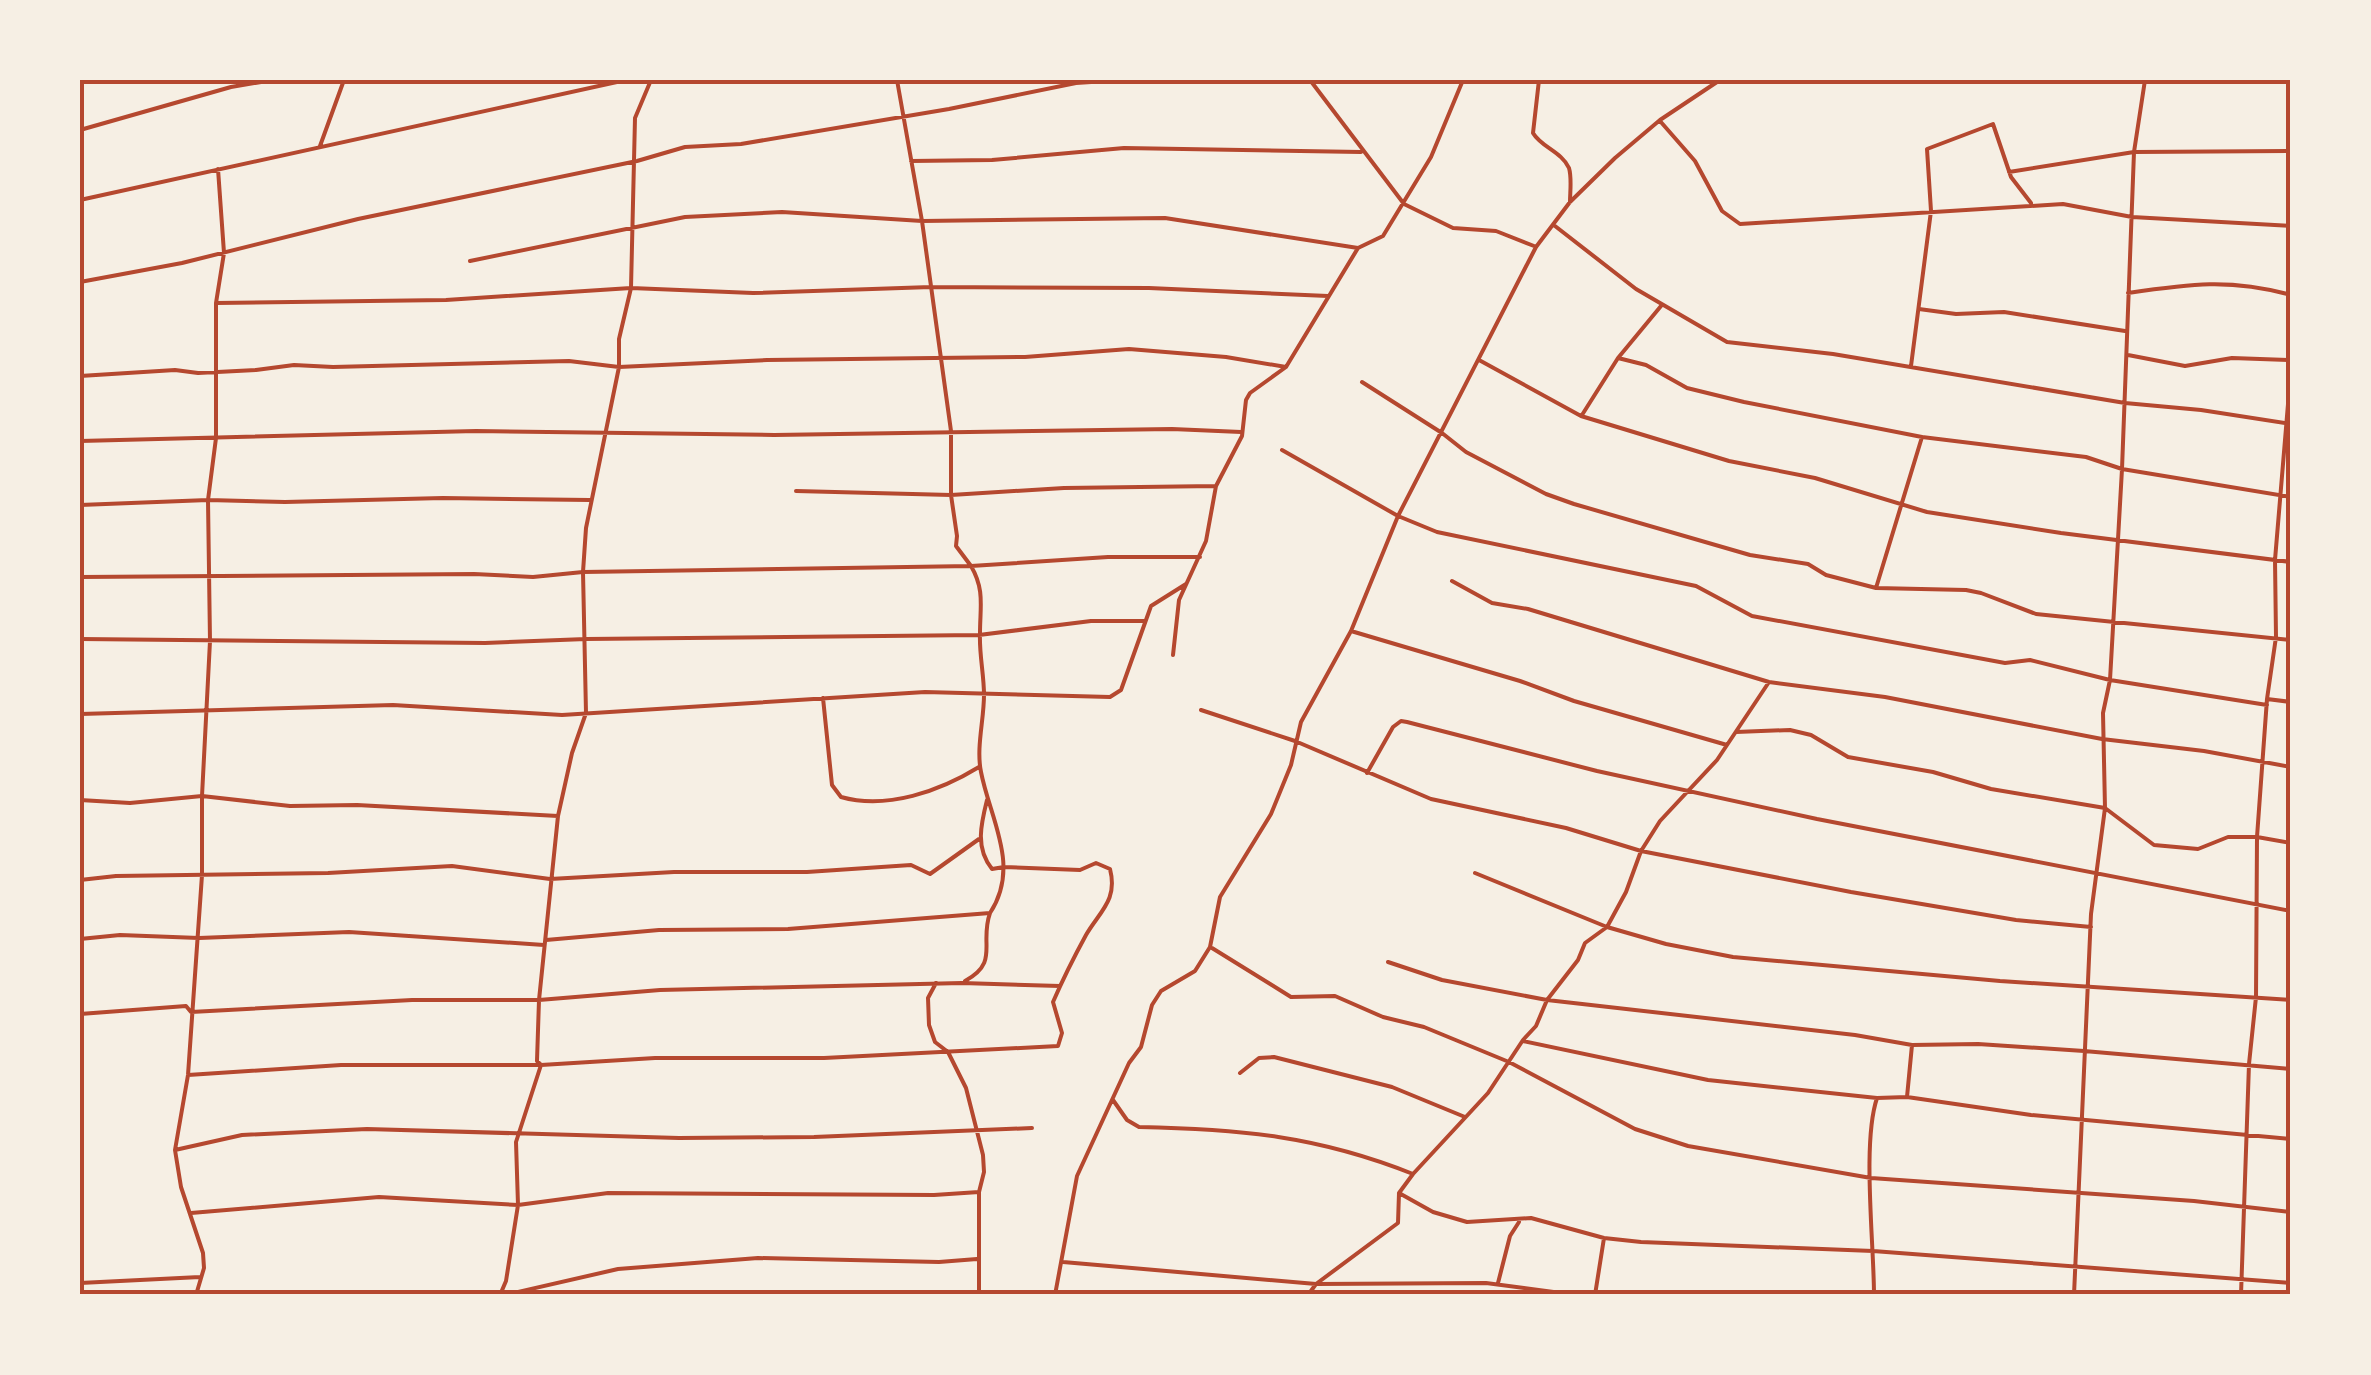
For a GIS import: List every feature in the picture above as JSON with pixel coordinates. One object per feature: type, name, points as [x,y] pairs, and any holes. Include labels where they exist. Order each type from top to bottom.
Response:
[{"type":"street","points":[[229,80],[230,87]]},
{"type":"street","points":[[80,130],[230,87],[273,80]]},
{"type":"street","points":[[319,148],[344,80]]},
{"type":"street","points":[[80,200],[626,80]]},
{"type":"street","points":[[541,1066],[537,1061],[539,1000],[550,878],[558,816],[572,753],[586,713],[583,572],[630,288],[635,118],[650,80]]},
{"type":"street","points":[[897,80],[922,221],[951,431],[950,494],[956,546],[980,582],[983,601],[979,635],[984,693],[980,767],[987,800],[999,826],[1004,867],[986,932],[987,962],[978,974],[962,983]]},
{"type":"street","points":[[80,282],[685,147],[741,144],[1076,83],[1122,80]]},
{"type":"street","points":[[1310,80],[1404,204],[1454,228],[1496,231],[1536,247]]},
{"type":"street","points":[[1539,80],[1532,133],[1567,164],[1570,202]]},
{"type":"street","points":[[1055,1295],[1078,1176],[1140,1047],[1152,1005],[1168,986],[1195,971],[1210,947],[1220,897],[1270,814],[1292,765],[1300,722],[1352,631],[1398,516],[1536,247],[1570,202],[1614,158],[1660,120],[1720,80]]},
{"type":"street","points":[[2074,1295],[2091,927],[2106,808],[2102,739],[2110,680],[2122,470],[2134,152],[2145,80]]},
{"type":"street","points":[[1173,655],[1179,600],[1211,526],[1216,486],[1242,436],[1250,393],[1286,366],[1358,248],[1383,236],[1434,152],[1461,81]]},
{"type":"street","points":[[1660,120],[1695,160],[1722,211],[1740,224],[2063,204],[2132,217],[2291,226]]},
{"type":"street","points":[[1911,366],[1930,211],[1926,155],[1932,145],[1994,124],[2009,172],[2032,204]]},
{"type":"street","points":[[911,161],[992,160],[1124,148],[1361,152]]},
{"type":"street","points":[[2009,172],[2134,152],[2291,151]]},
{"type":"street","points":[[196,1295],[203,1253],[181,1188],[175,1150],[188,1075],[202,876],[210,640],[208,500],[216,438],[216,304],[224,252],[218,170]]},
{"type":"street","points":[[470,261],[685,217],[782,212],[922,221],[1165,218],[1358,248]]},
{"type":"street","points":[[1555,226],[1661,306],[1727,342],[2289,424]]},
{"type":"street","points":[[2128,293],[2222,284],[2253,285],[2291,295]]},
{"type":"street","points":[[216,304],[446,300],[630,288],[753,292],[931,287],[1149,288],[1328,296]]},
{"type":"street","points":[[1581,416],[1618,358],[1661,306]]},
{"type":"street","points":[[1919,309],[1956,314],[2004,312],[2125,331]]},
{"type":"street","points":[[80,376],[294,365],[334,368],[569,361],[619,367],[1025,357],[1129,350],[1286,366]]},
{"type":"street","points":[[2126,355],[2185,366],[2232,358],[2291,360]]},
{"type":"street","points":[[1618,358],[1646,365],[1687,388],[1707,394],[1922,437],[2086,457],[2122,470],[2291,497]]},
{"type":"street","points":[[1480,360],[1581,416],[1713,456],[1815,478],[1951,517],[2291,562]]},
{"type":"street","points":[[2242,1295],[2249,1064],[2256,997],[2257,837],[2276,637],[2275,560],[2291,368]]},
{"type":"street","points":[[1362,382],[1442,432],[1466,452],[1546,494],[1732,550],[1808,564],[1826,575],[1876,588],[1980,592],[2036,614],[2291,640]]},
{"type":"street","points":[[80,441],[606,431],[774,435],[1172,429],[1240,432]]},
{"type":"street","points":[[1876,588],[1922,437]]},
{"type":"street","points":[[1282,450],[1398,516],[1436,532],[1696,586],[1752,616],[2005,663],[2030,660],[2110,680],[2291,702]]},
{"type":"street","points":[[796,492],[950,494],[1216,486]]},
{"type":"street","points":[[80,505],[208,500],[592,500]]},
{"type":"street","points":[[80,577],[456,574],[534,578],[583,572],[971,566],[1108,557],[1200,557]]},
{"type":"street","points":[[1452,581],[1492,604],[1528,608],[1769,682],[1885,697],[2102,739],[2204,751],[2291,767]]},
{"type":"street","points":[[80,714],[393,705],[562,715],[924,692],[1114,696],[1133,661],[1151,606],[1186,584]]},
{"type":"street","points":[[80,639],[485,643],[979,635],[1091,621],[1144,621]]},
{"type":"street","points":[[1352,631],[1520,680],[1574,702],[1728,745]]},
{"type":"street","points":[[1308,1295],[1316,1284],[1398,1223],[1399,1193],[1488,1094],[1522,1040],[1536,1026],[1547,1000],[1578,960],[1584,943],[1607,927],[1626,892],[1641,851],[1660,821],[1728,745],[1769,682]]},
{"type":"street","points":[[823,698],[832,785],[841,797],[888,802],[957,779],[980,767]]},
{"type":"street","points":[[1201,710],[1294,741],[1432,799],[1566,828],[1641,851],[1924,905],[2091,927]]},
{"type":"street","points":[[1368,773],[1393,727],[1401,721],[1690,791],[2291,911]]},
{"type":"street","points":[[1736,732],[1790,730],[1864,761],[1933,772],[1990,789],[2106,808],[2154,845],[2198,849],[2228,836],[2291,843]]},
{"type":"street","points":[[80,800],[130,803],[202,796],[290,806],[358,804],[558,816]]},
{"type":"street","points":[[188,1075],[342,1065],[541,1066],[655,1058],[824,1058],[1058,1046],[1062,1033],[1053,1008],[1088,932],[1107,908],[1114,890],[1110,869],[1096,863],[1080,870],[992,869],[980,837],[987,800]]},
{"type":"street","points":[[80,880],[452,866],[550,878],[674,872],[807,872],[912,865],[930,874],[973,846],[980,837]]},
{"type":"street","points":[[1475,873],[1607,927],[1733,957],[1925,976],[2291,1000]]},
{"type":"street","points":[[80,939],[349,932],[545,943],[659,930],[788,928],[990,913]]},
{"type":"street","points":[[1210,947],[1291,997],[1334,996],[1383,1017],[1454,1038],[1510,1062],[1636,1128],[1688,1146],[1872,1178],[2291,1212]]},
{"type":"street","points":[[1388,962],[1442,980],[1547,1000],[1912,1045],[2084,1050],[2291,1068]]},
{"type":"street","points":[[80,1014],[186,1006],[192,1012],[412,1000],[539,1000],[660,990],[936,983],[1060,986]]},
{"type":"street","points":[[936,983],[928,998],[929,1025],[935,1042],[948,1052],[968,1094],[979,1131],[984,1172],[979,1192],[979,1295]]},
{"type":"street","points":[[1522,1040],[1708,1080],[1878,1098],[1907,1097],[2031,1114],[2291,1139]]},
{"type":"street","points":[[1907,1097],[1912,1045]]},
{"type":"street","points":[[1240,1072],[1259,1058],[1274,1058],[1392,1087],[1465,1117]]},
{"type":"street","points":[[541,1066],[516,1142],[518,1205],[502,1295],[618,1269],[698,1262],[758,1258],[939,1262],[977,1259]]},
{"type":"street","points":[[1874,1295],[1873,1117],[1878,1098]]},
{"type":"street","points":[[1113,1100],[1126,1120],[1140,1127],[1252,1131],[1360,1153],[1413,1174]]},
{"type":"street","points":[[175,1150],[242,1136],[368,1129],[679,1138],[1032,1128]]},
{"type":"street","points":[[190,1213],[379,1197],[518,1205],[608,1193],[979,1192]]},
{"type":"street","points":[[1399,1193],[1433,1212],[1467,1222],[1539,1220],[1604,1238],[1873,1252],[2291,1283]]},
{"type":"street","points":[[1498,1285],[1510,1236],[1523,1220]]},
{"type":"street","points":[[1595,1295],[1604,1238]]},
{"type":"street","points":[[1063,1262],[1316,1284],[1498,1285],[1576,1295]]},
{"type":"street","points":[[80,1283],[202,1277]]}]
